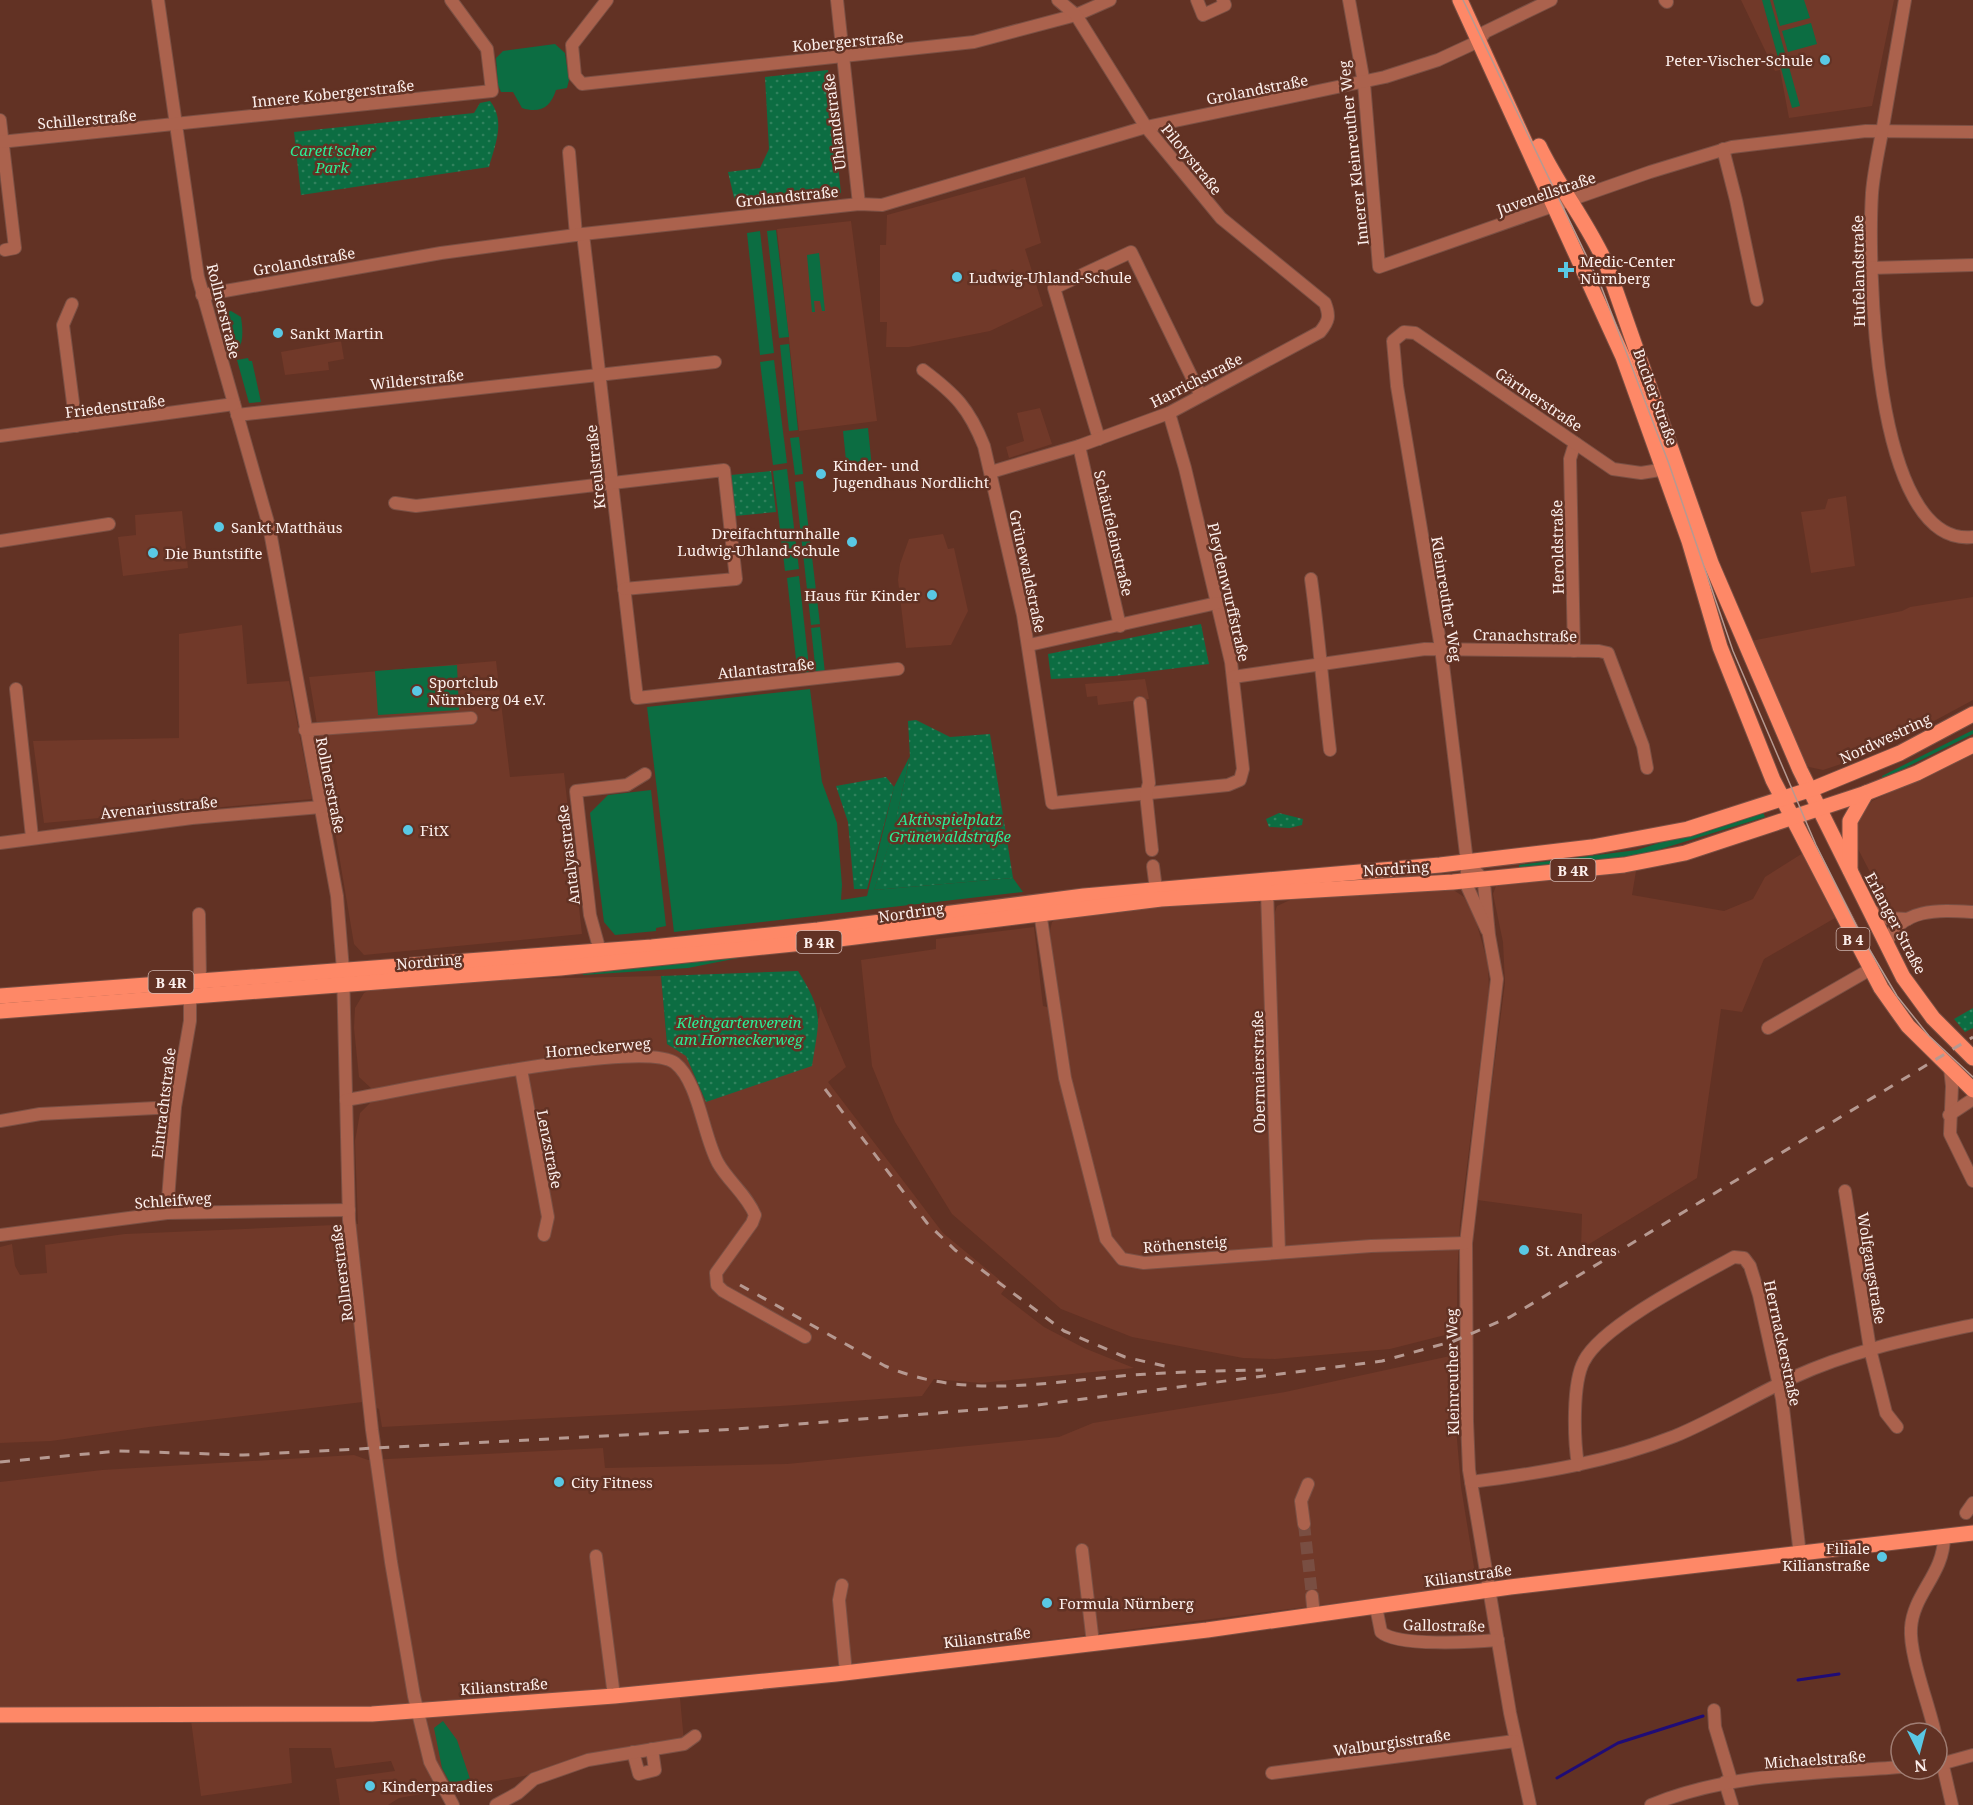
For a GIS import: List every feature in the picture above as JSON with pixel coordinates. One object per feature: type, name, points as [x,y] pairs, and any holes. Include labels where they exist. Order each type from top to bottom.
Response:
[{"type":"main road","name":"Bucher Straße","points":[[1460,0],[1482,37],[1546,161],[1590,230],[1610,274],[1670,468],[1713,627],[1734,684],[1792,818]]},
{"type":"main road","name":"Bucher Straße","points":[[1470,0],[1482,37],[1553,206],[1614,335],[1730,611],[1809,789]]},
{"type":"main road","name":"Nordwestring","points":[[1809,789],[1900,753],[1973,714]]},
{"type":"main road","name":"B 4R","points":[[1819,809],[1917,773],[1973,745]]},
{"type":"main road","name":"Nordring","points":[[0,996],[600,951],[818,930],[1156,889],[1467,862],[1661,836],[1809,789]]},
{"type":"main road","name":"Erlanger Straße","points":[[1809,789],[1886,944],[1921,1003],[1973,1058]]},
{"type":"main road","points":[[1850,873],[1850,821],[1866,793]]},
{"type":"main road","name":"Nordring","points":[[0,1011],[344,986],[800,944],[1040,912],[1161,899],[1466,881],[1648,861],[1685,853],[1819,809]]},
{"type":"main road","name":"B 4","points":[[1792,818],[1869,970],[1908,1026],[1973,1090]]},
{"type":"main road","name":"Kilianstraße","points":[[0,1716],[347,1714],[614,1696],[846,1673],[1314,1616],[1490,1590],[1973,1533]]},
{"type":"street","name":"Rollnerstraße","points":[[158,0],[202,295],[269,526],[339,914],[344,986],[349,1210],[380,1488],[417,1711],[430,1762],[453,1805]]},
{"type":"street","name":"Innere Kobergerstraße","points":[[176,125],[492,91],[488,49],[451,0]]},
{"type":"street","name":"Kobergerstraße","points":[[607,0],[572,45],[575,76],[582,84],[974,42],[1076,15],[1110,0]]},
{"type":"street","name":"Uhlandstraße","points":[[837,0],[859,204]]},
{"type":"street","name":"Pilotystraße","points":[[1058,0],[1076,15],[1146,127],[1221,218],[1325,303],[1329,313]]},
{"type":"street","points":[[1197,0],[1203,15],[1225,5],[1223,0]]},
{"type":"street","name":"Innerer Kleinreuther Weg","points":[[1349,0],[1364,83],[1379,267]]},
{"type":"street","name":"Grolandstraße","points":[[202,295],[428,255],[580,234],[859,204],[882,205],[1146,127],[1364,83],[1410,70],[1482,37],[1551,0]]},
{"type":"street","name":"Hufelandstraße","points":[[1905,0],[1872,193],[1870,268],[1880,376],[1894,444],[1906,482],[1923,513],[1939,528],[1955,537],[1973,537]]},
{"type":"street","points":[[0,120],[15,248],[5,250]]},
{"type":"street","name":"Schillerstraße","points":[[1,142],[176,125]]},
{"type":"street","name":"Juvenellstraße","points":[[1379,267],[1723,149],[1866,131],[1973,132]]},
{"type":"street","points":[[1723,149],[1757,300]]},
{"type":"street","name":"Kreulstraße","points":[[569,152],[600,374],[637,698]]},
{"type":"street","points":[[1099,439],[1054,288],[1131,252],[1200,394]]},
{"type":"street","points":[[1870,268],[1973,265]]},
{"type":"street","points":[[72,304],[63,325],[76,426]]},
{"type":"street","name":"Harrichstraße","points":[[991,472],[1079,446],[1169,413],[1200,394],[1320,332],[1328,322],[1329,313]]},
{"type":"street","name":"Gärtnerstraße","points":[[1393,341],[1404,332],[1415,333],[1613,469],[1641,473],[1670,468]]},
{"type":"street","name":"Kleinreuther Weg","points":[[1393,341],[1397,386],[1441,648],[1467,862],[1466,881],[1489,935],[1496,962],[1497,992],[1466,1243],[1467,1421],[1471,1482],[1515,1741],[1530,1805]]},
{"type":"street","name":"Wilderstraße","points":[[235,409],[715,362]]},
{"type":"street","name":"Grünewaldstraße","points":[[923,370],[955,394],[974,420],[991,472],[1029,645],[1052,803],[1146,794]]},
{"type":"street","name":"Friedenstraße","points":[[0,436],[235,409]]},
{"type":"street","name":"Pleydenwurffstraße","points":[[1146,794],[1228,785],[1240,780],[1243,769],[1233,677],[1218,603],[1169,413]]},
{"type":"street","name":"Heroldstraße","points":[[1574,651],[1570,459],[1575,443]]},
{"type":"street","name":"Schäufeleinstraße","points":[[1079,446],[1120,626]]},
{"type":"street","points":[[395,503],[416,506],[724,470],[736,579],[624,589]]},
{"type":"street","points":[[0,541],[109,524]]},
{"type":"street","points":[[1311,579],[1330,750]]},
{"type":"street","points":[[1029,645],[1218,603]]},
{"type":"street","name":"Cranachstraße","points":[[1233,677],[1441,648],[1608,653],[1643,746],[1647,768]]},
{"type":"street","name":"Atlantastraße","points":[[637,698],[898,669]]},
{"type":"street","points":[[16,689],[32,837]]},
{"type":"street","points":[[1140,703],[1149,783],[1146,794],[1152,850]]},
{"type":"street","name":"Rollnerstraße","points":[[305,730],[471,718]]},
{"type":"street","name":"Antalyastraße","points":[[600,951],[590,915],[576,791],[627,785],[645,774]]},
{"type":"street","name":"Avenariusstraße","points":[[0,843],[182,819],[321,807]]},
{"type":"street","points":[[1467,862],[1482,878]]},
{"type":"street","points":[[1154,866],[1156,889]]},
{"type":"street","name":"Kleinreuther Weg","points":[[1482,878],[1488,904],[1489,935]]},
{"type":"street","name":"Obermaierstraße","points":[[1267,892],[1279,1252]]},
{"type":"street","points":[[1869,909],[1887,918],[1908,919]]},
{"type":"street","points":[[1886,944],[1894,930],[1908,919],[1928,910],[1973,912]]},
{"type":"street","name":"Röthensteig","points":[[1040,912],[1065,1078],[1109,1245],[1122,1259],[1132,1263],[1279,1252],[1447,1242],[1466,1243]]},
{"type":"street","points":[[199,914],[200,980]]},
{"type":"street","points":[[1768,1028],[1869,970]]},
{"type":"street","name":"Eintrachtstraße","points":[[167,1214],[175,1107],[190,1021],[190,997]]},
{"type":"street","name":"Horneckerweg","points":[[346,1101],[442,1081],[521,1069],[653,1056],[668,1058],[681,1069],[689,1083],[717,1163],[755,1215],[752,1223],[716,1272],[717,1285],[723,1291],[805,1337]]},
{"type":"street","points":[[1950,1068],[1951,1138],[1973,1182]]},
{"type":"street","name":"Lenzstraße","points":[[521,1069],[548,1217],[544,1234]]},
{"type":"street","points":[[1949,1115],[1973,1099]]},
{"type":"street","points":[[0,1121],[50,1113],[175,1107]]},
{"type":"street","name":"Wolfgangstraße","points":[[1845,1191],[1870,1349],[1886,1413],[1897,1427]]},
{"type":"street","name":"Schleifweg","points":[[0,1235],[167,1214],[349,1210]]},
{"type":"street","name":"Herrnackerstraße","points":[[1578,1465],[1577,1384],[1584,1360],[1592,1350],[1640,1312],[1734,1257],[1744,1258],[1750,1266],[1779,1386],[1800,1555]]},
{"type":"street","points":[[1471,1482],[1578,1465],[1675,1436],[1793,1377],[1870,1349],[1973,1325]]},
{"type":"street","points":[[1304,1524],[1302,1501],[1308,1484]]},
{"type":"street","points":[[1932,1721],[1913,1648],[1911,1628],[1916,1606],[1943,1557],[1944,1537]]},
{"type":"street","points":[[1082,1550],[1093,1643]]},
{"type":"street","points":[[596,1556],[614,1696]]},
{"type":"street","points":[[842,1585],[839,1599],[846,1673]]},
{"type":"street","points":[[1312,1596],[1314,1616]]},
{"type":"street","name":"Gallostraße","points":[[1376,1607],[1381,1632],[1394,1639],[1456,1643],[1498,1640]]},
{"type":"street","points":[[1714,1710],[1715,1727],[1732,1805]]},
{"type":"street","points":[[496,1805],[518,1793],[534,1779],[597,1758],[684,1744],[695,1736]]},
{"type":"street","name":"Walburgisstraße","points":[[1272,1773],[1515,1741]]},
{"type":"street","points":[[633,1752],[639,1774],[655,1770],[652,1749]]},
{"type":"street","points":[[1949,1762],[1973,1755]]},
{"type":"street","name":"Michaelstraße","points":[[1651,1805],[1698,1787],[1728,1781],[1889,1768]]},
{"type":"street","points":[[1945,1781],[1952,1805]]},
{"type":"shaded area","name":"Peter-Vischer-Schule","points":[[1741,0],[1894,0],[1872,106],[1789,118],[1780,70],[1775,71]]},
{"type":"shaded area","name":"Ludwig-Uhland-Schule","points":[[1025,177],[1041,243],[1025,249],[1043,306],[990,331],[909,347],[886,347],[887,322],[880,322],[880,245],[886,245],[887,215]]},
{"type":"shaded area","points":[[851,221],[877,421],[799,431],[777,229]]},
{"type":"shaded area","points":[[341,341],[344,359],[328,362],[329,370],[285,375],[281,352]]},
{"type":"shaded area","points":[[1040,408],[1052,444],[1009,458],[1006,447],[1024,441],[1017,413]]},
{"type":"shaded area","points":[[1846,496],[1855,566],[1811,573],[1801,512],[1825,509],[1828,499]]},
{"type":"shaded area","name":"Die Buntstifte","points":[[182,511],[188,568],[123,576],[118,537],[136,535],[135,515]]},
{"type":"shaded area","name":"Haus für Kinder","points":[[943,534],[948,549],[954,548],[968,611],[951,645],[906,648],[898,580],[900,564],[909,539]]},
{"type":"shaded area","points":[[1973,597],[1973,700],[1908,735],[1856,759],[1823,770],[1809,767],[1805,763],[1751,641],[1902,611],[1910,607]]},
{"type":"shaded area","points":[[242,625],[247,684],[289,681],[312,799],[44,823],[33,741],[179,738],[179,634]]},
{"type":"shaded area","points":[[496,661],[510,777],[564,773],[582,934],[364,955],[354,944],[309,677]]},
{"type":"shaded area","points":[[1145,679],[1149,699],[1098,705],[1097,696],[1087,697],[1085,684]]},
{"type":"shaded area","points":[[1973,753],[1973,905],[1931,905],[1905,915],[1892,914],[1858,849],[1857,822],[1872,801]]},
{"type":"shaded area","points":[[1803,853],[1835,918],[1764,959],[1742,1012],[1721,1009],[1697,1178],[1581,1249],[1582,1214],[1477,1200],[1505,983],[1503,942],[1493,894],[1496,886],[1636,871],[1632,895],[1724,911],[1753,899],[1765,877]]},
{"type":"shaded area","points":[[1452,889],[1464,897],[1476,921],[1488,964],[1489,990],[1460,1222],[1457,1332],[1390,1349],[1275,1359],[1243,1358],[1132,1337],[1061,1309],[952,1214],[895,1122],[872,1066],[861,960],[936,949],[936,939],[1034,927],[1043,1006],[1058,1010],[1050,931],[1052,922],[1058,918],[1202,902],[1256,900],[1274,915],[1277,906],[1290,900]]},
{"type":"shaded area","points":[[661,976],[667,1044],[686,1055],[706,1102],[819,1018],[820,1006],[846,1067],[828,1082],[943,1233],[1007,1286],[1001,1294],[1044,1327],[1084,1348],[1134,1368],[981,1383],[934,1379],[922,1396],[781,1406],[382,1427],[379,1409],[363,1402],[51,1441],[0,1443],[0,1247],[12,1244],[15,1266],[20,1275],[47,1273],[45,1245],[125,1234],[358,1224],[355,1141],[360,1113],[370,1103],[372,1089],[359,1077],[354,1028],[355,1008],[364,993],[373,988],[467,980]]},
{"type":"shaded area","points":[[1450,1356],[1461,1487],[1477,1585],[679,1687],[684,1742],[621,1748],[524,1776],[399,1798],[388,1805],[340,1805],[336,1779],[395,1771],[391,1761],[335,1768],[331,1748],[289,1748],[292,1783],[201,1796],[191,1720],[0,1715],[0,1482],[102,1470],[354,1455],[368,1460],[603,1448],[605,1468],[787,1464],[1059,1437],[1093,1423],[1285,1392]]},
{"type":"green space","points":[[1762,0],[1770,0],[1800,106],[1792,108]]},
{"type":"green space","points":[[1773,0],[1804,0],[1810,18],[1780,26]]},
{"type":"green space","points":[[1811,23],[1817,44],[1788,52],[1782,31]]},
{"type":"green space","points":[[555,44],[565,53],[569,80],[567,88],[556,90],[548,105],[544,108],[528,110],[522,108],[513,92],[501,92],[498,85],[496,58],[503,51]]},
{"type":"green space","points":[[828,70],[841,193],[736,206],[728,172],[760,168],[769,149],[765,77]]},
{"type":"green space","name":"Carett'scher Park","points":[[490,101],[497,117],[498,133],[489,167],[301,195],[294,132],[474,113],[480,103]]},
{"type":"green space","points":[[776,230],[789,337],[779,338],[767,231]]},
{"type":"green space","points":[[760,231],[774,353],[760,355],[747,233]]},
{"type":"green space","points":[[819,253],[825,311],[822,311],[820,301],[814,301],[815,312],[812,312],[807,255]]},
{"type":"green space","points":[[231,311],[241,317],[242,327],[241,342],[235,356],[223,313]]},
{"type":"green space","points":[[789,344],[798,430],[789,431],[780,345]]},
{"type":"green space","points":[[248,358],[252,361],[261,402],[249,403],[237,360]]},
{"type":"green space","points":[[774,360],[787,463],[773,465],[760,362]]},
{"type":"green space","points":[[868,428],[872,468],[847,470],[843,431]]},
{"type":"green space","points":[[799,437],[803,474],[795,475],[790,438]]},
{"type":"green space","points":[[787,469],[799,569],[785,571],[773,471]]},
{"type":"green space","points":[[771,471],[776,512],[735,516],[731,475]]},
{"type":"green space","points":[[803,481],[820,624],[811,625],[795,482]]},
{"type":"green space","points":[[799,576],[810,676],[798,677],[787,578]]},
{"type":"green space","points":[[1201,624],[1209,664],[1114,676],[1051,679],[1048,654]]},
{"type":"green space","points":[[820,627],[825,673],[816,674],[811,628]]},
{"type":"green space","name":"Sportclub Nürnberg 04 e.V.","points":[[457,665],[459,710],[378,715],[375,671]]},
{"type":"green space","points":[[810,689],[822,782],[837,823],[841,900],[867,896],[894,787],[910,756],[893,833],[874,890],[1013,878],[1023,892],[674,932],[647,707]]},
{"type":"green space","name":"Aktivspielplatz Grünewaldstraße","points":[[916,720],[950,737],[990,734],[1013,878],[874,890],[893,832],[910,757],[908,721]]},
{"type":"green space","points":[[1973,730],[1973,734],[1883,779],[1882,776]]},
{"type":"green space","points":[[886,777],[894,787],[867,889],[854,889],[848,822],[836,786]]},
{"type":"green space","points":[[651,790],[666,926],[656,928],[656,931],[615,935],[604,922],[590,813],[608,795]]},
{"type":"green space","points":[[1762,810],[1765,817],[1635,857],[1519,869],[1519,865],[1637,850]]},
{"type":"green space","points":[[1279,813],[1303,819],[1302,825],[1290,828],[1269,827],[1266,819]]},
{"type":"green space","points":[[741,954],[738,958],[688,968],[583,975],[582,970]]},
{"type":"green space","name":"Kleingartenverein am Horneckerweg","points":[[798,971],[813,997],[818,1017],[812,1066],[706,1102],[686,1056],[667,1044],[661,976]]},
{"type":"green space","points":[[1973,1008],[1973,1028],[1965,1032],[1954,1019]]},
{"type":"green space","points":[[443,1721],[457,1740],[470,1779],[450,1783],[442,1768],[434,1728]]},
{"type":"waterway","points":[[1798,1680],[1839,1674]]},
{"type":"waterway","points":[[1557,1778],[1618,1743],[1703,1716]]},
{"type":"tunnel","points":[[1304,1524],[1312,1596]]},
{"type":"tram line","points":[[1463,0],[1601,286],[1669,464],[1733,651],[1816,845],[1862,937],[1897,996],[1929,1036],[1973,1077]]},
{"type":"railway","points":[[0,1462],[118,1451],[243,1455],[737,1429],[1037,1405],[1382,1361],[1454,1341],[1510,1317],[1973,1037]]},
{"type":"railway","points":[[825,1089],[927,1223],[955,1250],[1064,1331],[1125,1357],[1173,1368]]},
{"type":"railway","points":[[740,1285],[885,1366],[914,1376],[943,1382],[972,1386],[1031,1385],[1121,1376],[1263,1370]]},
{"type":"place","name":"Peter-Vischer-Schule","points":[[1825,60]]},
{"type":"place","name":"Medic-Center Nürnberg","points":[[1566,270]]},
{"type":"place","name":"Ludwig-Uhland-Schule","points":[[957,277]]},
{"type":"place","name":"Sankt Martin","points":[[278,333]]},
{"type":"place","name":"Kinder- und Jugendhaus Nordlicht","points":[[821,474]]},
{"type":"place","name":"Sankt Matthäus","points":[[219,527]]},
{"type":"place","name":"Dreifachturnhalle Ludwig-Uhland-Schule","points":[[852,542]]},
{"type":"place","name":"Die Buntstifte","points":[[153,553]]},
{"type":"place","name":"Haus für Kinder","points":[[932,595]]},
{"type":"place","name":"Sportclub Nürnberg 04 e.V.","points":[[417,691]]},
{"type":"place","name":"FitX","points":[[408,830]]},
{"type":"place","name":"St. Andreas","points":[[1524,1250]]},
{"type":"place","name":"City Fitness","points":[[559,1482]]},
{"type":"place","name":"Filiale Kilianstraße","points":[[1882,1557]]},
{"type":"place","name":"Formula Nürnberg","points":[[1047,1603]]},
{"type":"place","name":"Kinderparadies","points":[[370,1786]]}]
